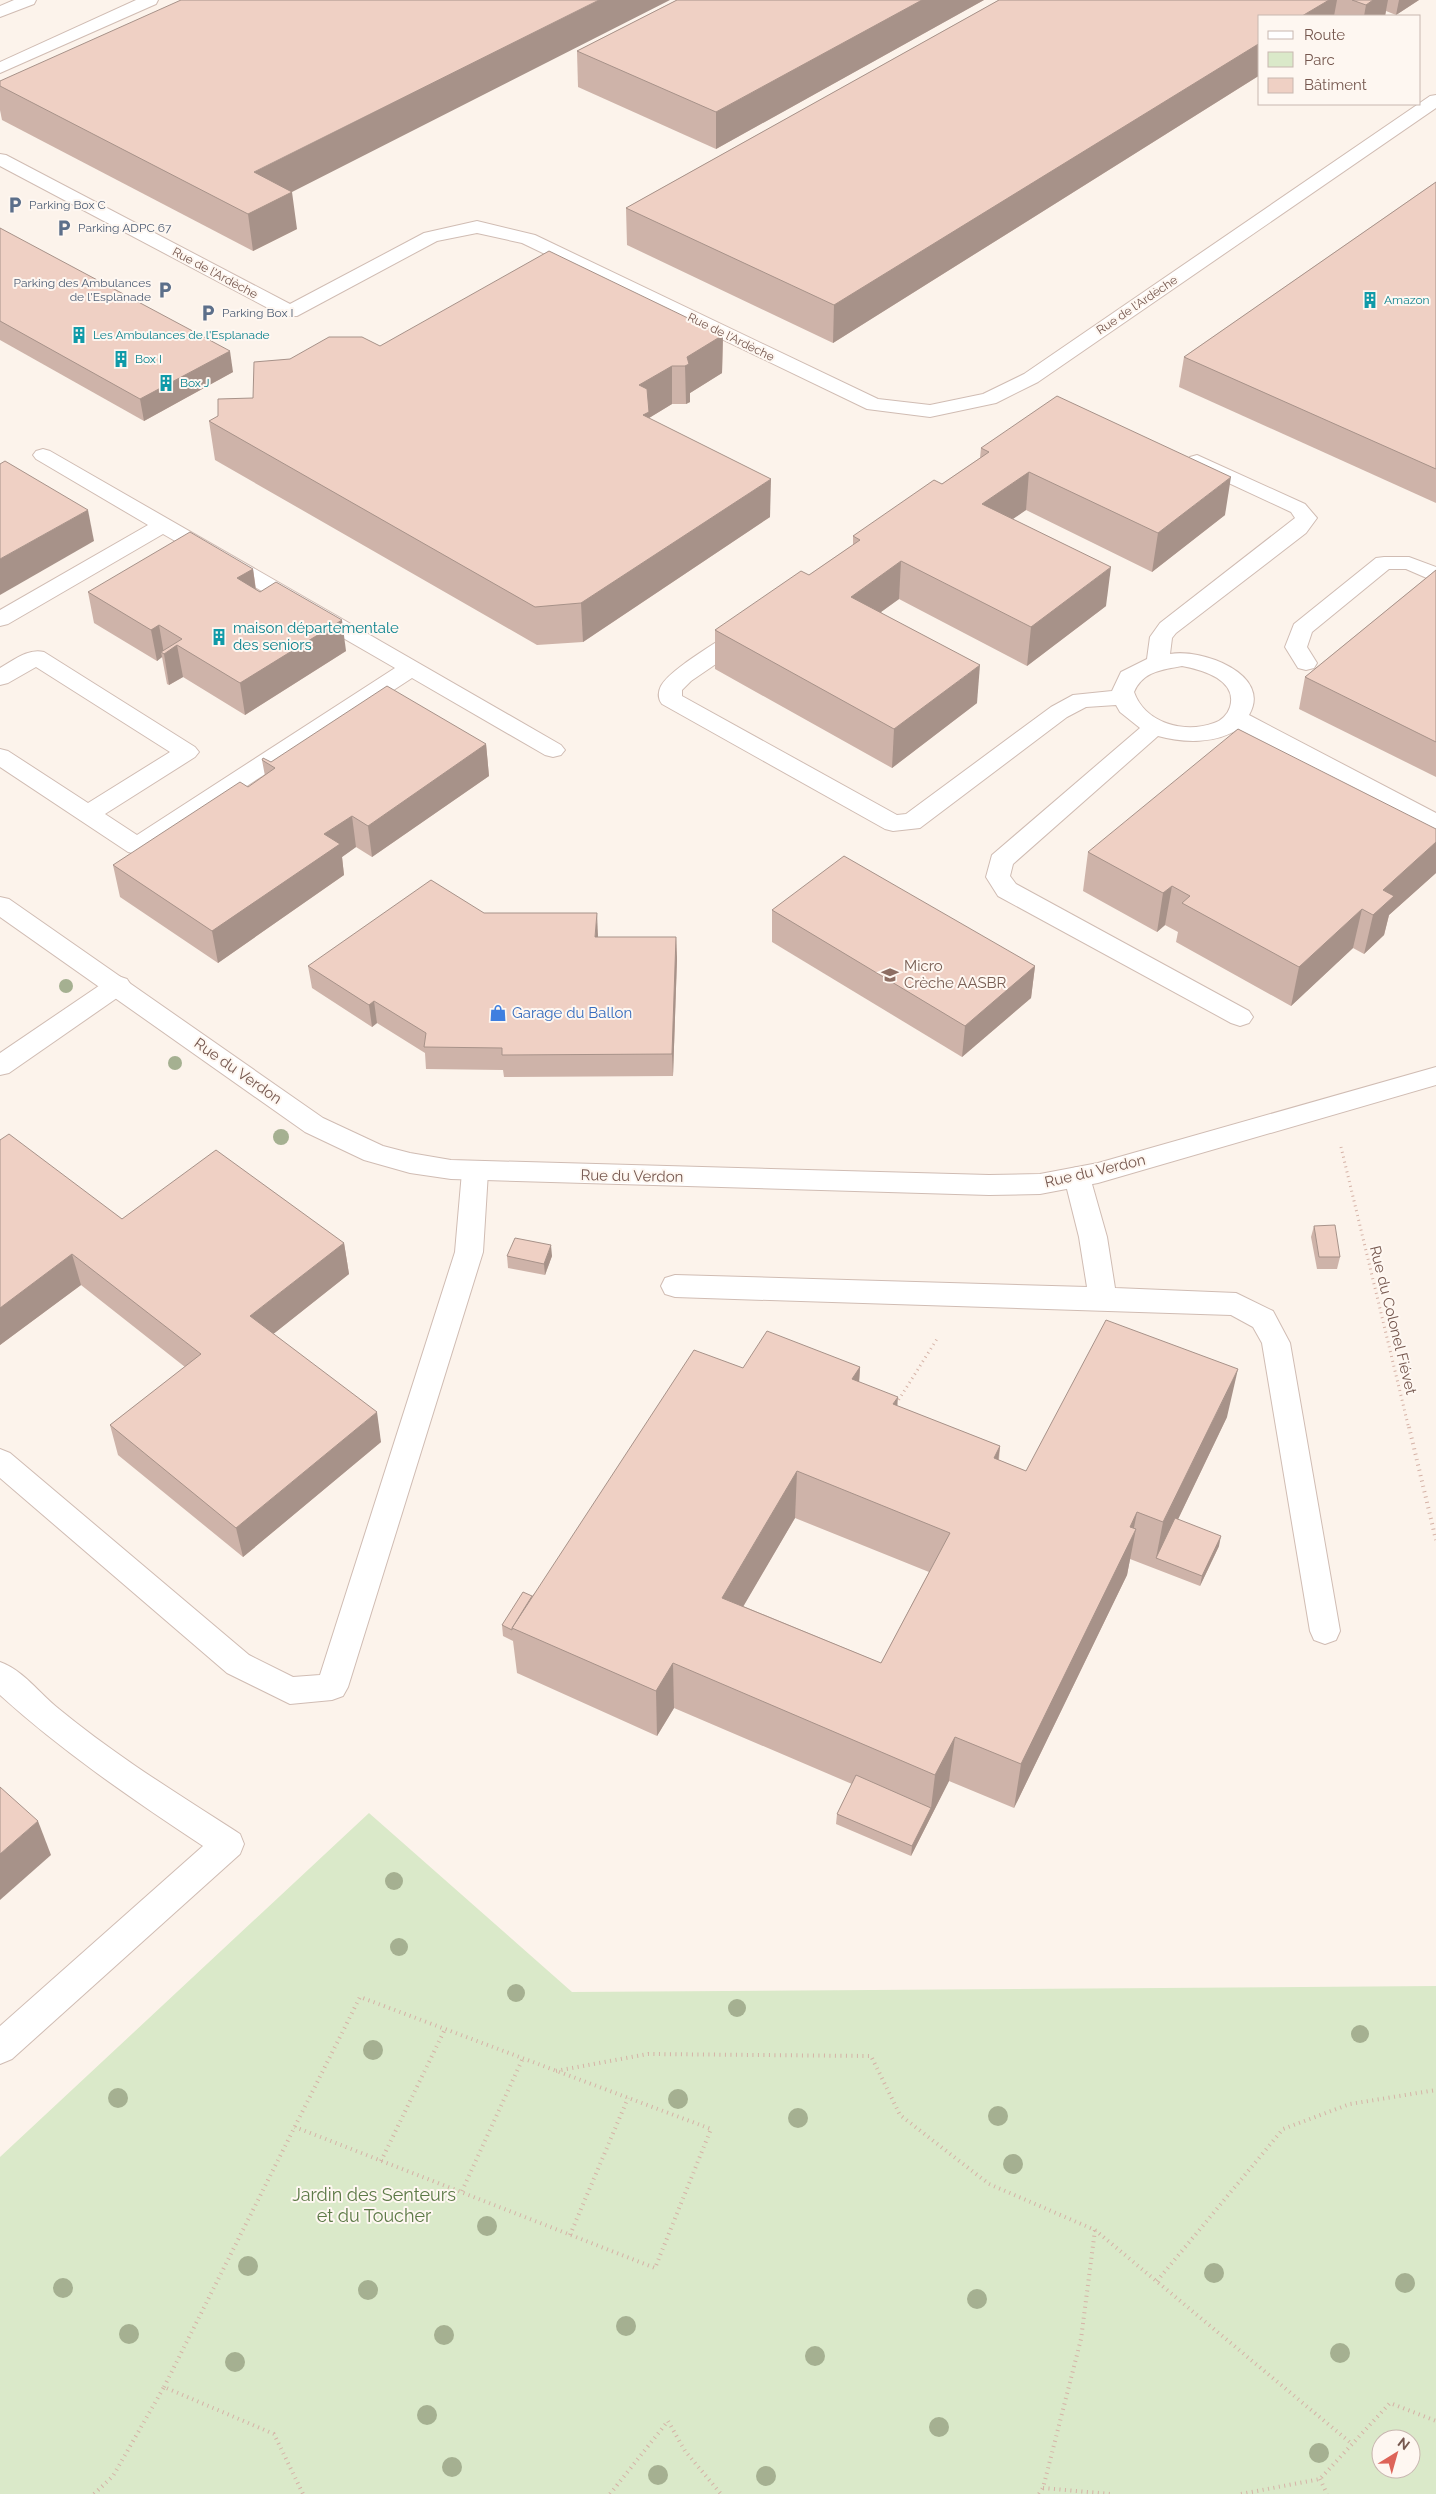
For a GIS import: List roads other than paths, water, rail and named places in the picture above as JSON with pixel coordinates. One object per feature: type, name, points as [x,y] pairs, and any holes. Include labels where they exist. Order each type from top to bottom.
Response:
[{"type":"street","points":[[0,68],[150,0]]},
{"type":"street","name":"Rue de l'Ardèche","points":[[0,159],[290,312],[431,237],[477,228],[528,239],[874,405],[930,411],[989,399],[1031,378],[1436,100]]},
{"type":"street","points":[[43,454],[553,750]]},
{"type":"street","points":[[1158,661],[1161,637],[1168,628],[1298,528],[1306,518],[1298,508],[1182,454]]},
{"type":"street","points":[[0,619],[163,524]]},
{"type":"street","points":[[1306,663],[1296,646],[1302,629],[1384,563],[1409,563],[1436,575]]},
{"type":"street","points":[[764,620],[683,676],[671,688],[670,699],[893,823],[912,822],[1059,712],[1081,700],[1122,697]]},
{"type":"street","points":[[0,678],[36,657],[186,752],[88,814]]},
{"type":"street","points":[[1182,659],[1207,664],[1227,674],[1240,688],[1244,704],[1236,718],[1220,730],[1196,735],[1171,733],[1154,728],[1130,712],[1122,697],[1125,682],[1138,669],[1158,661],[1182,659]]},
{"type":"street","points":[[3,761],[137,846],[411,668]]},
{"type":"street","points":[[1236,718],[1436,823]]},
{"type":"street","points":[[1154,728],[1001,861],[998,877],[1007,890],[1240,1017]]},
{"type":"street","name":"Rue du Verdon","points":[[0,905],[118,985],[314,1125],[350,1145],[385,1159],[418,1166],[475,1172],[989,1185],[1040,1184],[1098,1173],[1436,1076]]},
{"type":"street","points":[[0,1066],[118,985]]},
{"type":"street","points":[[0,1461],[238,1664],[290,1691],[332,1687],[469,1252],[475,1172]]},
{"type":"street","points":[[1077,1177],[1094,1237],[1103,1298]]},
{"type":"street","points":[[675,1286],[1103,1298],[1236,1304],[1262,1318],[1276,1343],[1325,1631]]},
{"type":"street","points":[[0,1675],[48,1719],[128,1779],[228,1844],[0,2048]]},
{"type":"place","name":"Parking Box C","points":[[15,205]]},
{"type":"place","name":"Parking ADPC 67","points":[[64,228]]},
{"type":"place","name":"Parking des Ambulances de l'Esplanade","points":[[165,290]]},
{"type":"place","name":"Amazon","points":[[1370,300]]},
{"type":"place","name":"Parking Box I","points":[[208,313]]},
{"type":"place","name":"Les Ambulances de l'Esplanade","points":[[79,335]]},
{"type":"place","name":"Box I","points":[[121,359]]},
{"type":"place","name":"Box J","points":[[166,383]]},
{"type":"place","name":"maison départementale des seniors","points":[[219,637]]},
{"type":"place","name":"Micro Crèche AASBR","points":[[890,975]]},
{"type":"place","name":"Garage du Ballon","points":[[498,1013]]},
{"type":"park label","name":"Jardin des Senteurs et du Toucher","points":[[374,2205]]}]
